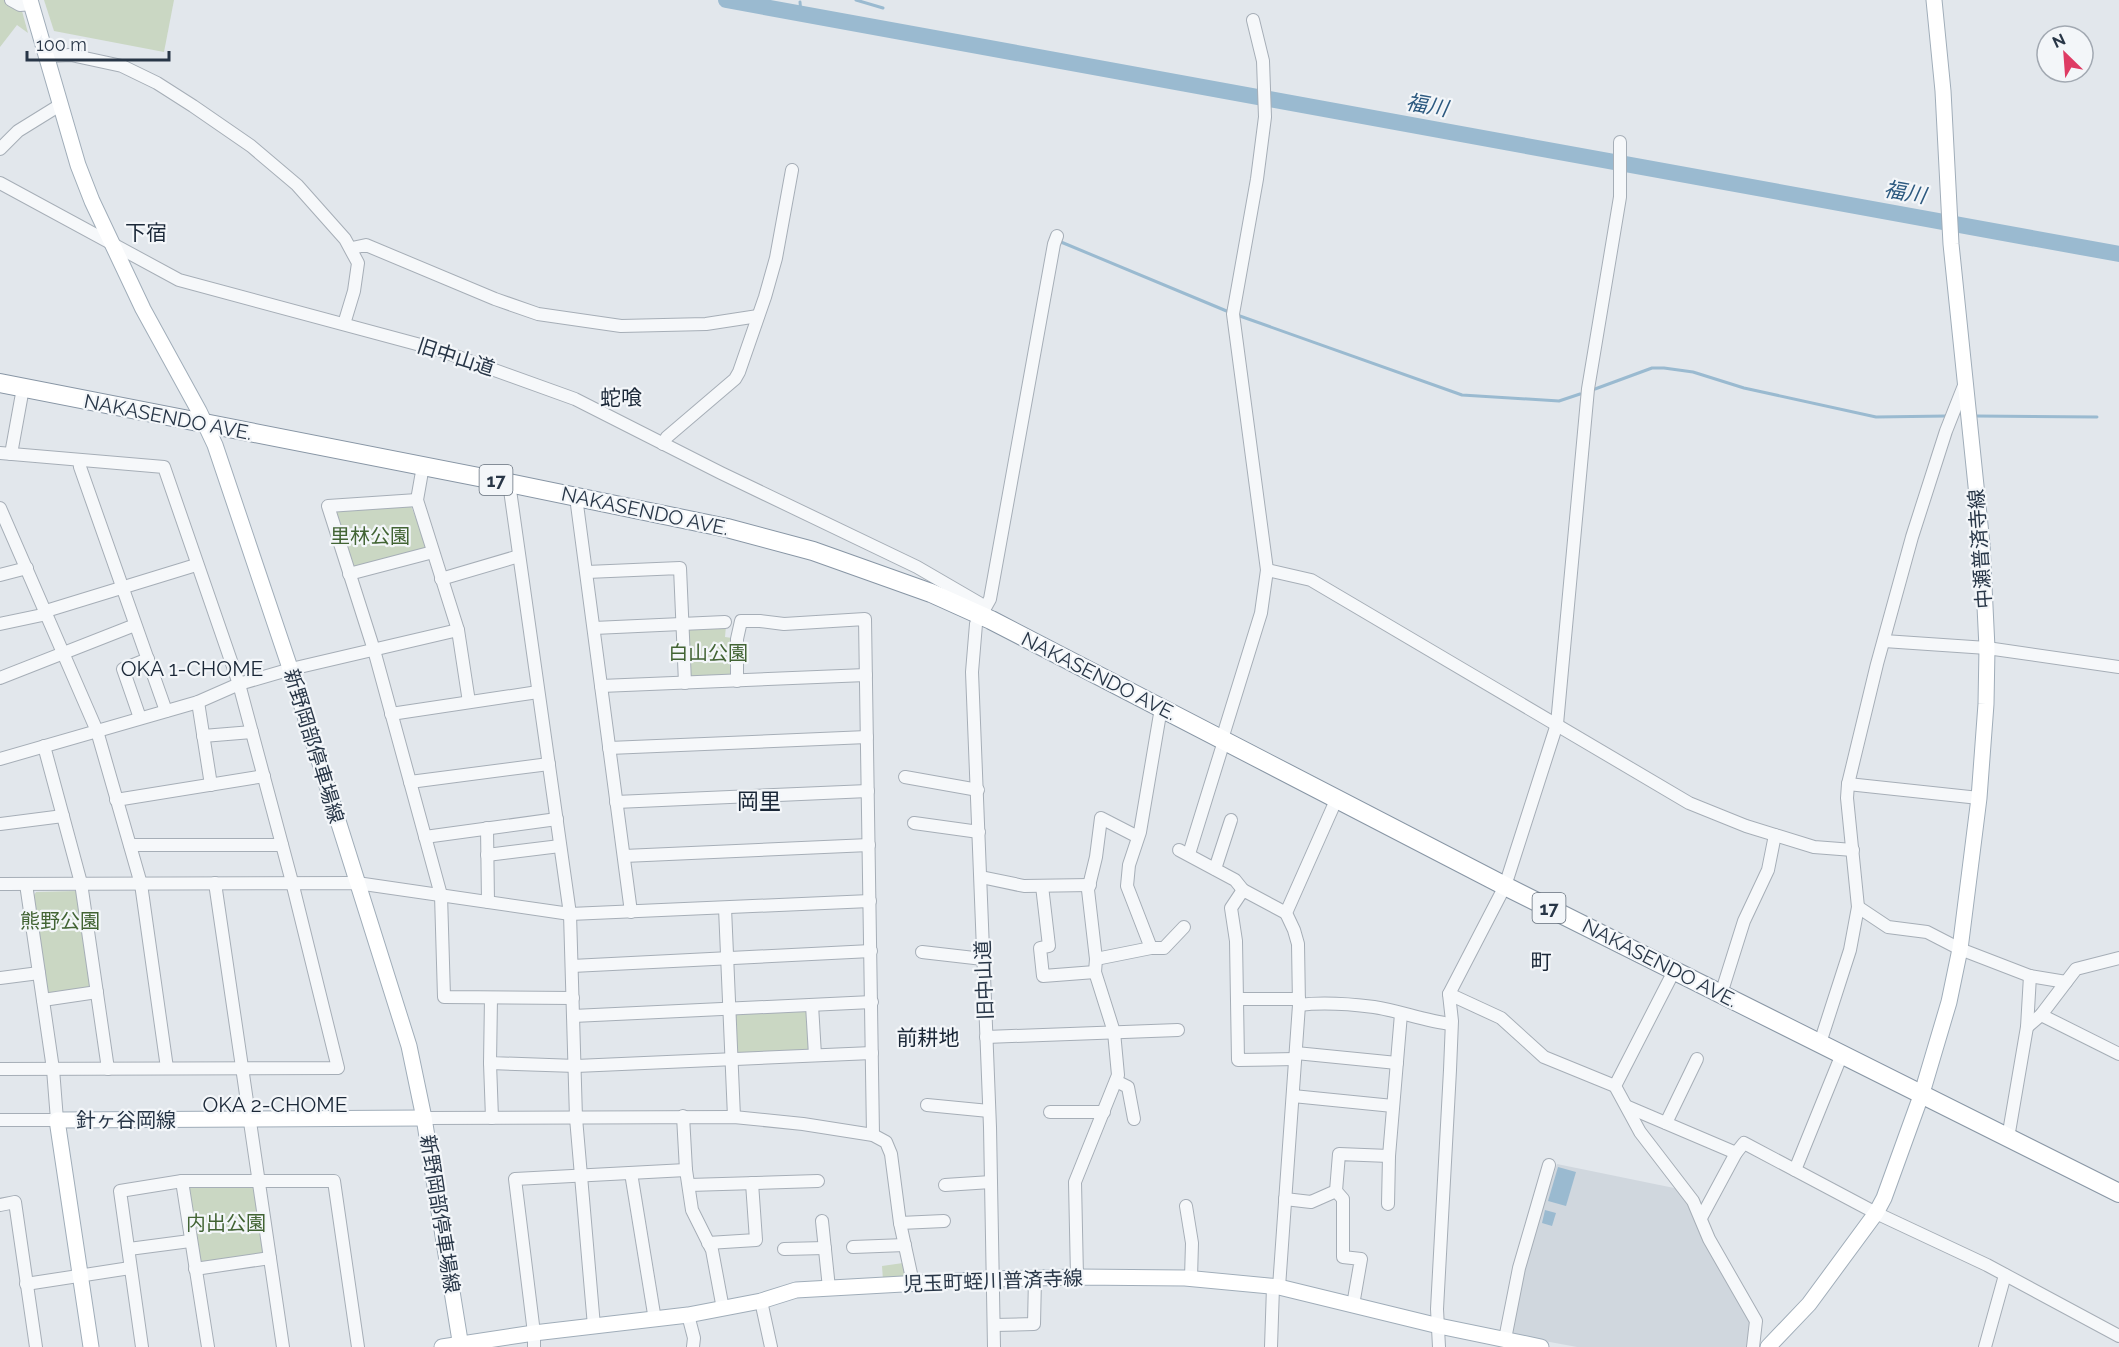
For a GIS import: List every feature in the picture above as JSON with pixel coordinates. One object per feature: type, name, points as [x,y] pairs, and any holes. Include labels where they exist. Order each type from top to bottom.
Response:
[{"type":"highway","name":"NAKASENDO AVE.","points":[[0,384],[727,528],[813,551],[906,584],[982,615],[1505,886],[2119,1192]]},
{"type":"main road","name":"中瀬普済寺線","points":[[1922,1093],[1949,1002],[1960,949],[1979,798],[1986,704],[1987,648],[1982,544],[1951,236],[1940,49],[1934,0]]},
{"type":"main road","name":"新野岡部停車場線","points":[[31,2],[78,165],[143,309],[215,444],[291,669],[409,1046],[424,1118],[461,1345]]},
{"type":"main road","points":[[1768,1347],[1809,1304],[1876,1213],[1922,1093]]},
{"type":"main road","name":"針ヶ谷岡線","points":[[91,1347],[57,1120],[424,1118]]},
{"type":"main road","name":"児玉町蛭川普済寺線","points":[[442,1347],[534,1340],[594,1326],[655,1320],[723,1309],[796,1290],[992,1279],[1077,1277],[1191,1278],[1276,1287],[1439,1326],[1541,1347]]},
{"type":"street","points":[[11,0],[20,5],[31,2]]},
{"type":"street","points":[[1253,20],[1263,61],[1265,117],[1257,179],[1233,314],[1267,570],[1261,613],[1223,740],[1184,852],[1235,880],[1244,890],[1286,914],[1298,944],[1299,1002],[1293,1096],[1271,1347]]},
{"type":"street","points":[[47,56],[71,55],[122,66],[157,83],[251,146],[297,185],[352,248],[358,263],[354,291],[344,324]]},
{"type":"street","points":[[0,149],[18,131],[60,105]]},
{"type":"street","points":[[1439,1347],[1437,1309],[1451,1024],[1449,994],[1505,886],[1557,724],[1588,389],[1620,197],[1620,144]]},
{"type":"street","points":[[663,444],[668,437],[735,380],[740,372],[776,258],[792,170]]},
{"type":"street","name":"旧中山道","points":[[0,183],[179,280],[439,350],[575,399],[917,567],[979,603],[982,607],[982,615]]},
{"type":"street","name":"旧中山道","points":[[994,1347],[989,1111],[972,672],[976,624],[990,599],[1057,236]]},
{"type":"street","points":[[352,248],[366,245],[495,299],[538,314],[633,326],[706,324],[758,316]]},
{"type":"street","points":[[1820,1043],[1850,950],[1858,907],[1847,798],[1848,784],[1914,529],[1946,431],[1965,382]]},
{"type":"street","points":[[0,1069],[338,1068],[292,882],[239,684],[164,467],[6,453],[22,388]]},
{"type":"street","points":[[79,460],[166,711]]},
{"type":"street","points":[[423,466],[417,500],[458,630],[469,702]]},
{"type":"street","points":[[509,483],[570,914],[576,1118],[594,1326]]},
{"type":"street","points":[[576,497],[631,912]]},
{"type":"street","points":[[417,500],[328,506],[374,650],[441,896],[444,997],[573,998]]},
{"type":"street","points":[[0,508],[97,731],[141,884],[167,1068]]},
{"type":"street","points":[[349,574],[433,552]]},
{"type":"street","points":[[441,579],[519,556]]},
{"type":"street","points":[[902,561],[906,584]]},
{"type":"street","points":[[0,624],[196,565]]},
{"type":"street","points":[[0,575],[27,568]]},
{"type":"street","points":[[587,572],[680,568],[685,683]]},
{"type":"street","points":[[1267,570],[1311,580],[1689,803],[1746,826],[1814,847],[1853,850]]},
{"type":"street","points":[[737,681],[737,639],[741,621],[784,624],[865,619],[873,1135]]},
{"type":"street","points":[[594,628],[725,622]]},
{"type":"street","points":[[0,678],[135,625]]},
{"type":"street","points":[[0,759],[198,702],[239,684],[291,669],[458,630]]},
{"type":"street","points":[[1884,641],[1987,648],[2119,667]]},
{"type":"street","points":[[140,718],[123,669],[148,659]]},
{"type":"street","points":[[601,686],[866,675]]},
{"type":"street","points":[[391,714],[538,692]]},
{"type":"street","points":[[198,702],[211,785]]},
{"type":"street","points":[[1151,948],[1127,886],[1129,865],[1138,837],[1161,708]]},
{"type":"street","points":[[203,736],[252,732]]},
{"type":"street","points":[[609,748],[867,737]]},
{"type":"street","points":[[44,746],[81,884],[108,1068]]},
{"type":"street","points":[[410,782],[549,764]]},
{"type":"street","points":[[116,800],[264,776]]},
{"type":"street","points":[[905,777],[978,790]]},
{"type":"street","points":[[1848,784],[1979,798]]},
{"type":"street","points":[[616,802],[868,791]]},
{"type":"street","points":[[1286,914],[1337,798]]},
{"type":"street","points":[[0,824],[63,816]]},
{"type":"street","points":[[1077,1277],[1075,1182],[1118,1075],[1114,1032],[1096,966],[1088,890],[1096,857],[1101,818],[1138,837]]},
{"type":"street","points":[[425,837],[557,819]]},
{"type":"street","points":[[1215,869],[1231,820]]},
{"type":"street","points":[[914,823],[979,832]]},
{"type":"street","points":[[487,828],[488,902]]},
{"type":"street","points":[[1721,994],[1744,921],[1768,870],[1775,835]]},
{"type":"street","points":[[130,845],[282,845]]},
{"type":"street","points":[[624,856],[869,845]]},
{"type":"street","points":[[487,855],[560,846]]},
{"type":"street","points":[[981,878],[1024,886],[1090,885]]},
{"type":"street","points":[[215,883],[283,1347]]},
{"type":"street","points":[[0,884],[357,883],[570,914],[870,901]]},
{"type":"street","points":[[0,1120],[57,1120],[53,1069],[26,884]]},
{"type":"street","points":[[1042,886],[1049,946],[1040,948],[1043,976],[1096,966],[1151,948],[1164,948],[1184,927]]},
{"type":"street","points":[[1244,890],[1230,908],[1236,941],[1238,1060],[1295,1056],[1397,1063]]},
{"type":"street","points":[[1858,907],[1888,927],[1927,932],[1960,949],[2030,976],[2066,982]]},
{"type":"street","points":[[725,908],[734,1116]]},
{"type":"street","points":[[572,966],[871,951]]},
{"type":"street","points":[[922,952],[983,959]]},
{"type":"street","points":[[2027,1027],[2041,1015],[2076,969],[2119,958]]},
{"type":"street","points":[[1615,1086],[1674,971]]},
{"type":"street","points":[[0,978],[39,973]]},
{"type":"street","points":[[2008,1138],[2027,1027],[2030,976]]},
{"type":"street","points":[[43,1000],[97,992]]},
{"type":"street","points":[[1449,994],[1501,1018],[1544,1057],[1615,1086],[1640,1132],[1693,1201],[1710,1239],[1756,1321],[1753,1347]]},
{"type":"street","points":[[491,998],[492,1118]]},
{"type":"street","points":[[1237,999],[1374,1007],[1431,1022],[1451,1024]]},
{"type":"street","points":[[573,1016],[872,1002]]},
{"type":"street","points":[[812,1005],[815,1055]]},
{"type":"street","points":[[1388,1204],[1389,1156],[1401,1014]]},
{"type":"street","points":[[2041,1015],[2119,1054]]},
{"type":"street","points":[[986,1037],[1178,1030]]},
{"type":"street","points":[[490,1063],[576,1066],[872,1053]]},
{"type":"street","points":[[1795,1170],[1842,1054]]},
{"type":"street","points":[[1666,1123],[1697,1059]]},
{"type":"street","points":[[1116,1081],[1128,1087],[1134,1119]]},
{"type":"street","points":[[1293,1096],[1393,1106]]},
{"type":"street","points":[[927,1105],[989,1111]]},
{"type":"street","points":[[1628,1107],[1737,1153]]},
{"type":"street","points":[[1050,1112],[1104,1112]]},
{"type":"street","points":[[683,1116],[686,1170],[692,1210],[712,1250],[723,1309]]},
{"type":"street","points":[[424,1118],[734,1116],[873,1135],[886,1142],[891,1154],[900,1223],[913,1283]]},
{"type":"street","points":[[1701,1218],[1744,1143],[1876,1213],[2005,1275],[2119,1336]]},
{"type":"street","points":[[1353,1305],[1361,1259],[1343,1257],[1343,1199],[1336,1191],[1339,1154],[1389,1156]]},
{"type":"street","points":[[1505,1339],[1519,1268],[1549,1165]]},
{"type":"street","points":[[534,1340],[515,1179],[686,1170]]},
{"type":"street","points":[[631,1173],[655,1320]]},
{"type":"street","points":[[142,1347],[120,1191],[182,1181],[334,1180],[358,1347]]},
{"type":"street","points":[[182,1181],[208,1347]]},
{"type":"street","points":[[688,1185],[818,1181]]},
{"type":"street","points":[[945,1185],[991,1182]]},
{"type":"street","points":[[708,1243],[756,1240],[752,1183]]},
{"type":"street","points":[[1285,1200],[1311,1202],[1336,1191]]},
{"type":"street","points":[[0,1205],[15,1202],[36,1347]]},
{"type":"street","points":[[1186,1206],[1192,1244],[1191,1278]]},
{"type":"street","points":[[822,1221],[829,1288]]},
{"type":"street","points":[[900,1223],[944,1221]]},
{"type":"street","points":[[129,1249],[190,1241]]},
{"type":"street","points":[[853,1247],[905,1245]]},
{"type":"street","points":[[784,1249],[825,1248]]},
{"type":"street","points":[[195,1269],[270,1258]]},
{"type":"street","points":[[26,1284],[130,1268]]},
{"type":"street","points":[[1985,1347],[2005,1275]]},
{"type":"street","points":[[994,1325],[1034,1324],[1035,1278]]},
{"type":"street","points":[[761,1300],[771,1347]]},
{"type":"street","points":[[688,1315],[694,1338],[693,1347]]},
{"type":"shaded area","points":[[1557,1164],[1679,1189],[1689,1202],[1751,1318],[1746,1347],[1577,1347],[1511,1335],[1520,1275]]},
{"type":"green space","points":[[0,0],[19,0],[28,33],[17,25],[0,47]]},
{"type":"green space","points":[[44,0],[174,0],[164,52],[54,31]]},
{"type":"green space","name":"里林公園","points":[[411,506],[427,546],[423,551],[352,568],[333,510]]},
{"type":"green space","name":"白山公園","points":[[687,626],[726,626],[725,637],[732,638],[735,675],[688,678]]},
{"type":"green space","name":"熊野公園","points":[[76,891],[93,988],[48,995],[33,897],[36,892]]},
{"type":"green space","points":[[806,1012],[809,1051],[735,1054],[735,1013]]},
{"type":"green space","name":"内出公園","points":[[190,1185],[250,1185],[255,1188],[264,1256],[198,1265],[187,1189]]},
{"type":"green space","points":[[903,1263],[907,1279],[883,1280],[882,1266]]},
{"type":"water","points":[[1558,1167],[1576,1172],[1566,1206],[1548,1201]]},
{"type":"water","points":[[1545,1210],[1556,1213],[1552,1226],[1542,1223]]},
{"type":"waterway","name":"福川","points":[[726,0],[2119,254]]},
{"type":"waterway","points":[[856,0],[883,8]]},
{"type":"waterway","points":[[800,2],[801,14]]},
{"type":"waterway","points":[[1061,242],[1229,312]]},
{"type":"waterway","points":[[1237,315],[1462,395],[1559,401],[1580,394]]},
{"type":"waterway","points":[[1595,389],[1652,368],[1664,368],[1693,372],[1744,388],[1876,417],[1947,416]]},
{"type":"waterway","points":[[1975,416],[2097,417]]},
{"type":"district","name":"下宿","points":[[146,232]]},
{"type":"district","name":"蛇喰","points":[[621,397]]},
{"type":"district","name":"OKA 1-CHOME","points":[[192,668]]},
{"type":"district","name":"岡里","points":[[759,801]]},
{"type":"district","name":"町","points":[[1541,961]]},
{"type":"district","name":"前耕地","points":[[928,1037]]},
{"type":"district","name":"OKA 2-CHOME","points":[[275,1104]]}]
